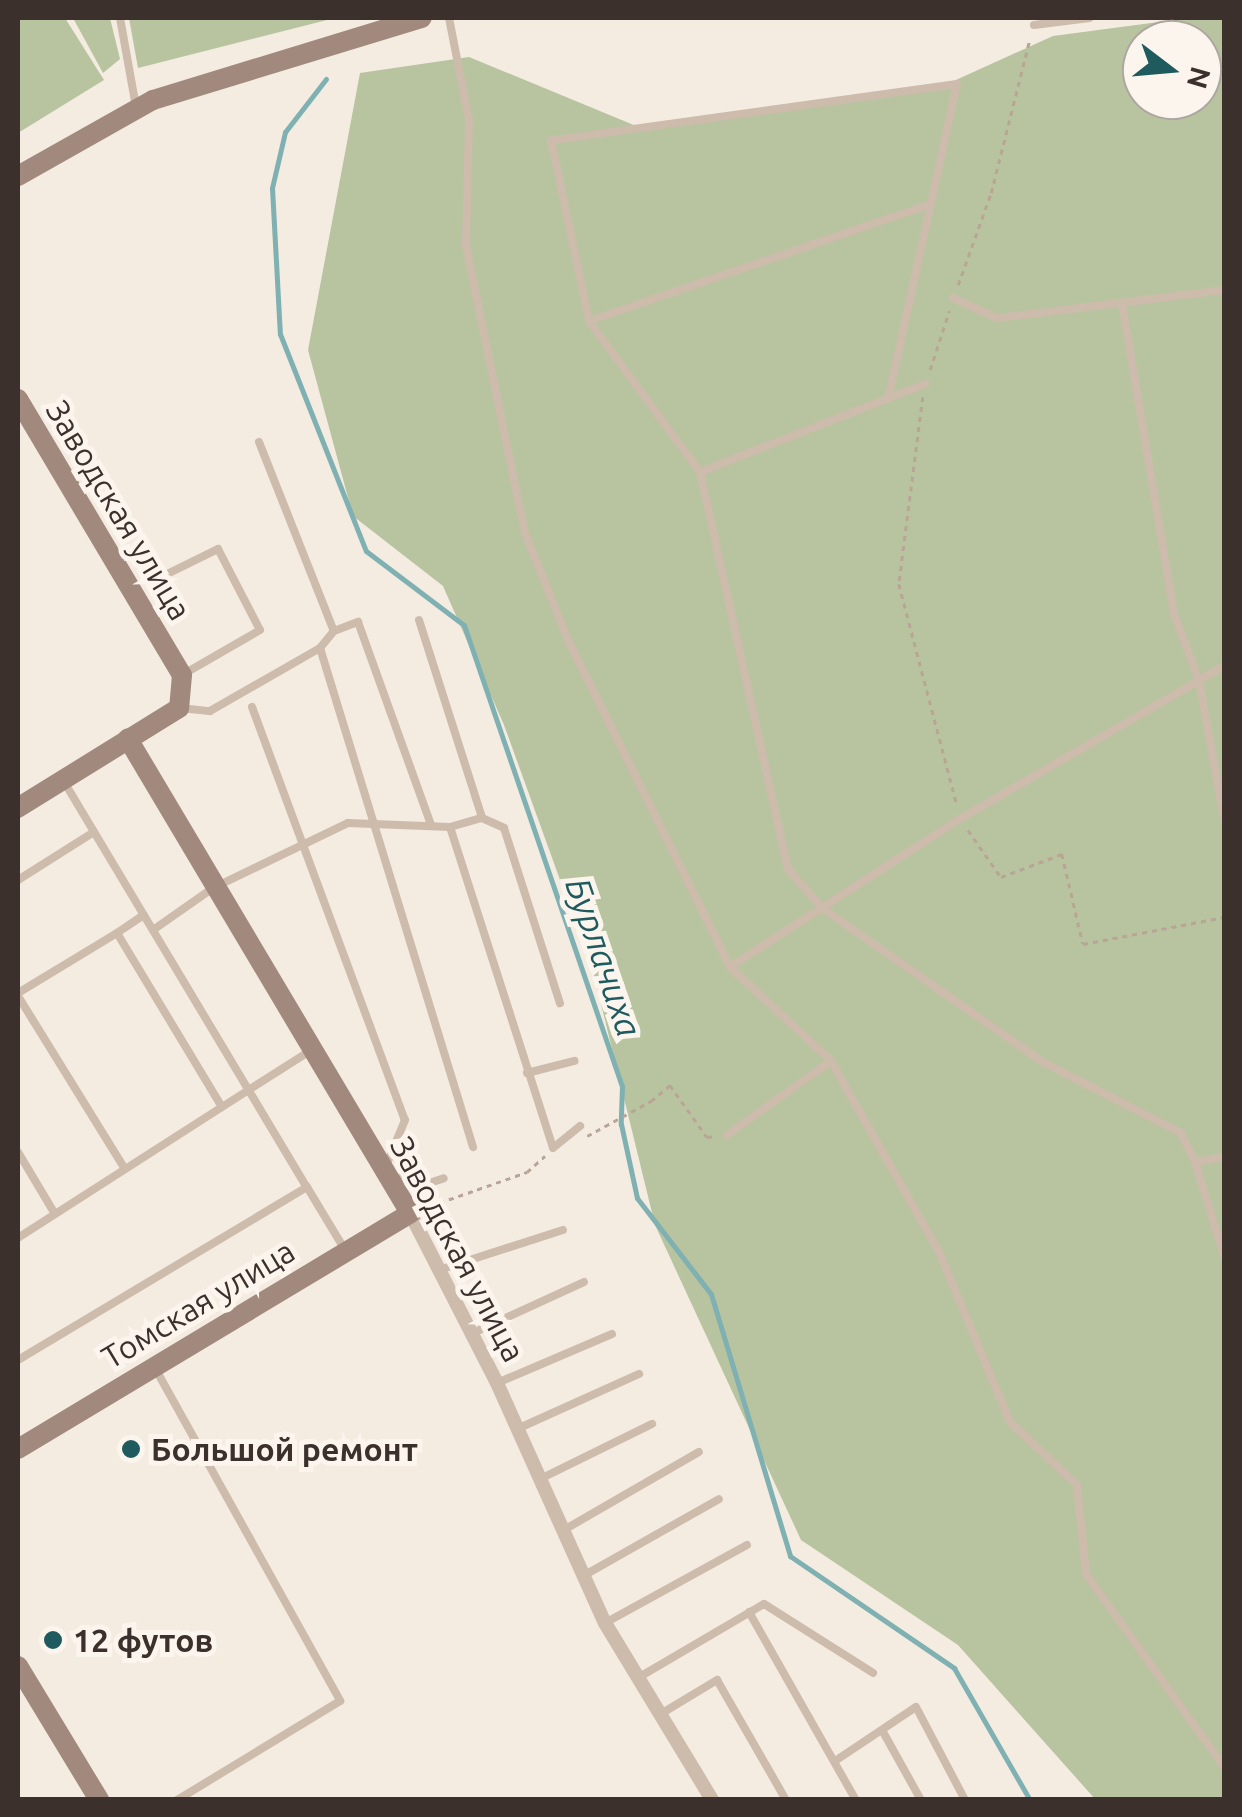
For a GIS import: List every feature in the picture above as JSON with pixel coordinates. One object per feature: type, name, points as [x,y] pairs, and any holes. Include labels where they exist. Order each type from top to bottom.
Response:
[{"type":"street","points":[[18,176],[136,107],[422,18]]},
{"type":"street","name":"Заводская улица","points":[[18,399],[182,675]]},
{"type":"street","points":[[18,808],[179,708],[182,675]]},
{"type":"street","name":"Заводская улица","points":[[128,739],[442,1269],[605,1623],[712,1800]]},
{"type":"street","name":"Томская улица","points":[[18,1448],[410,1213]]},
{"type":"street","points":[[18,1666],[99,1800]]},
{"type":"lane","points":[[120,18],[136,107]]},
{"type":"lane","points":[[449,18],[470,120],[466,246],[525,532],[568,640],[730,966],[831,1061],[940,1254],[1010,1422],[1076,1485],[1086,1574],[1224,1768]]},
{"type":"lane","points":[[1034,25],[1090,18]]},
{"type":"lane","points":[[890,396],[928,205],[958,84],[551,140],[589,321],[700,472],[788,868],[822,908],[1041,1061],[1182,1133],[1196,1162],[1224,1256]]},
{"type":"lane","points":[[589,321],[928,205]]},
{"type":"lane","points":[[954,298],[997,318],[1224,290]]},
{"type":"lane","points":[[1122,303],[1174,614],[1198,680],[1224,820]]},
{"type":"lane","points":[[700,472],[925,384]]},
{"type":"lane","points":[[258,442],[334,631]]},
{"type":"lane","points":[[159,578],[218,550],[260,630],[182,675]]},
{"type":"lane","points":[[418,620],[482,818]]},
{"type":"lane","points":[[179,708],[210,711],[320,648],[334,631],[358,622],[431,826]]},
{"type":"lane","points":[[320,648],[473,1147]]},
{"type":"lane","points":[[730,966],[960,820],[1224,666]]},
{"type":"lane","points":[[252,707],[306,842],[405,1120],[384,1171],[417,1188],[444,1178]]},
{"type":"lane","points":[[63,780],[346,1252]]},
{"type":"lane","points":[[153,930],[214,888],[348,823],[450,827],[482,818],[504,828],[560,1003]]},
{"type":"lane","points":[[450,827],[553,1148],[580,1126]]},
{"type":"lane","points":[[18,880],[94,832]]},
{"type":"lane","points":[[125,1169],[18,995],[144,915]]},
{"type":"lane","points":[[117,933],[222,1108]]},
{"type":"lane","points":[[18,1238],[311,1050]]},
{"type":"lane","points":[[527,1073],[574,1060]]},
{"type":"lane","points":[[727,1136],[831,1061]]},
{"type":"lane","points":[[18,1152],[54,1214]]},
{"type":"lane","points":[[1196,1162],[1224,1157]]},
{"type":"lane","points":[[18,1360],[307,1188]]},
{"type":"lane","points":[[442,1269],[563,1230]]},
{"type":"lane","points":[[473,1332],[584,1282]]},
{"type":"lane","points":[[497,1383],[612,1334]]},
{"type":"lane","points":[[153,1364],[340,1700],[178,1800]]},
{"type":"lane","points":[[517,1429],[640,1374]]},
{"type":"lane","points":[[540,1479],[652,1424]]},
{"type":"lane","points":[[562,1531],[699,1452]]},
{"type":"lane","points":[[582,1576],[719,1500]]},
{"type":"lane","points":[[605,1623],[747,1545]]},
{"type":"lane","points":[[636,1679],[764,1604],[873,1673]]},
{"type":"lane","points":[[749,1612],[856,1800]]},
{"type":"lane","points":[[659,1715],[717,1680],[786,1800]]},
{"type":"lane","points":[[834,1762],[916,1707],[965,1800]]},
{"type":"lane","points":[[882,1730],[922,1800]]},
{"type":"path","points":[[1034,25],[991,193],[925,384],[898,584],[960,820],[1001,877],[1062,854],[1082,944],[1224,917]]},
{"type":"path","points":[[588,1138],[650,1102],[670,1085],[707,1137],[727,1136]]},
{"type":"path","points":[[410,1213],[527,1172],[553,1148]]},
{"type":"green space","points":[[18,18],[65,18],[104,80],[18,133]]},
{"type":"green space","points":[[73,18],[110,18],[120,59],[103,73]]},
{"type":"green space","points":[[129,18],[335,18],[138,68]]},
{"type":"green space","points":[[1224,18],[1224,1799],[1095,1799],[958,1645],[801,1540],[655,1225],[593,971],[504,725],[443,586],[353,516],[308,350],[360,73],[469,57],[641,128],[936,89],[1053,36],[1122,27],[1122,120],[1222,120],[1222,20],[1174,20]]},
{"type":"waterway","name":"Бурлачиха","points":[[326,79],[285,132],[272,188],[280,334],[366,551],[464,625],[622,1086],[621,1124],[637,1198],[711,1294],[790,1556],[954,1668],[1030,1800]]},
{"type":"place","name":"Большой ремонт","points":[[131,1449]]},
{"type":"place","name":"12 футов","points":[[53,1640]]}]
